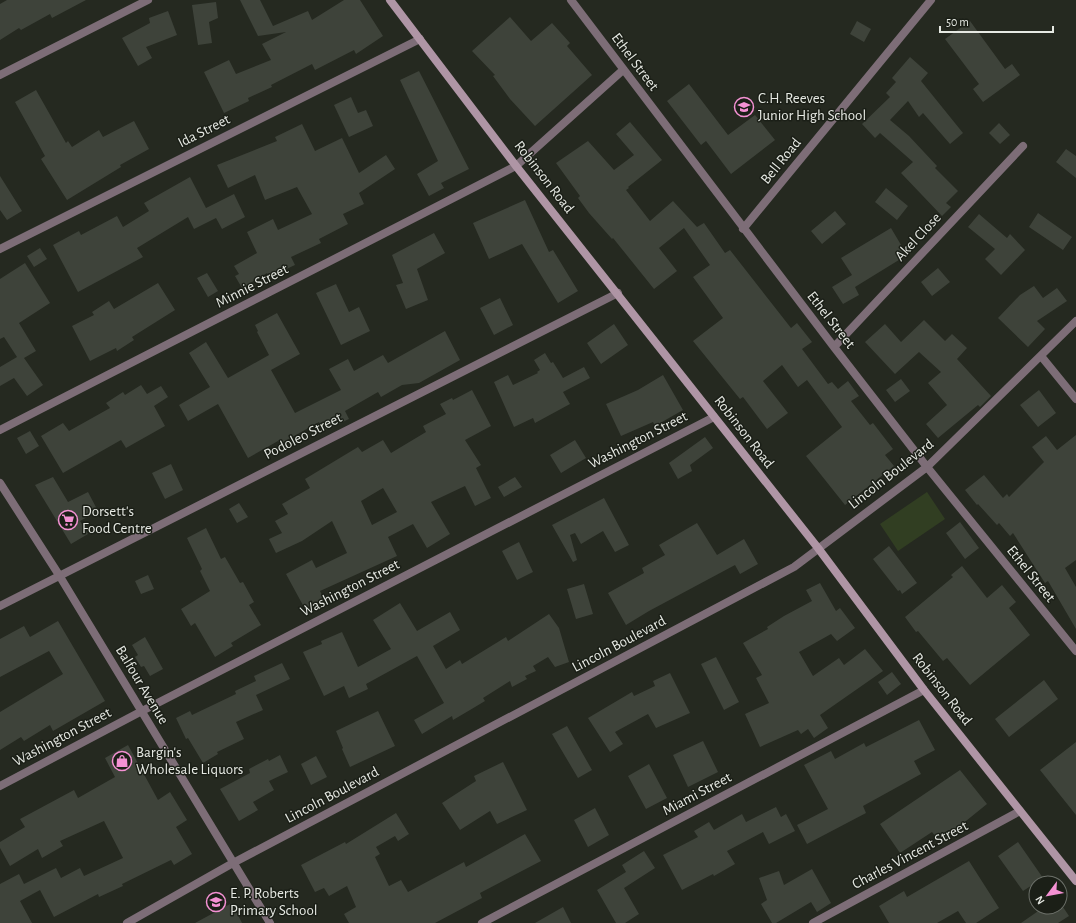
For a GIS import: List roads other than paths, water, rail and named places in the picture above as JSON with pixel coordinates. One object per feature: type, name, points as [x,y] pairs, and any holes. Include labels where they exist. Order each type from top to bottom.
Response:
[{"type":"main road","name":"Robinson Road","points":[[390,0],[516,166],[618,293],[818,548],[924,690],[1076,881]]},
{"type":"street","points":[[0,75],[148,0]]},
{"type":"street","name":"Ethel Street","points":[[571,0],[743,229],[927,467],[1076,651]]},
{"type":"street","name":"Bell Road","points":[[743,229],[931,0]]},
{"type":"street","name":"Ida Street","points":[[0,249],[420,39]]},
{"type":"street","name":"Minnie Street","points":[[0,430],[516,166],[623,70]]},
{"type":"street","name":"Akel Close","points":[[834,347],[1023,146]]},
{"type":"street","name":"Podoleo Street","points":[[0,606],[618,293]]},
{"type":"street","name":"Lincoln Boulevard","points":[[127,923],[233,863],[794,567],[927,467],[1076,321]]},
{"type":"street","points":[[1041,356],[1076,399]]},
{"type":"street","name":"Washington Street","points":[[0,786],[142,711],[714,417]]},
{"type":"street","name":"Balfour Avenue","points":[[0,483],[59,575],[270,923]]},
{"type":"street","name":"Miami Street","points":[[482,923],[924,690]]},
{"type":"street","name":"Charles Vincent Street","points":[[813,923],[1020,811]]},
{"type":"place","name":"C.H. Reeves Junior High School","points":[[744,107]]},
{"type":"place","name":"Dorsett's Food Centre","points":[[68,520]]},
{"type":"place","name":"Bargin's Wholesale Liquors","points":[[122,761]]},
{"type":"place","name":"E. P. Roberts Primary School","points":[[216,902]]}]
